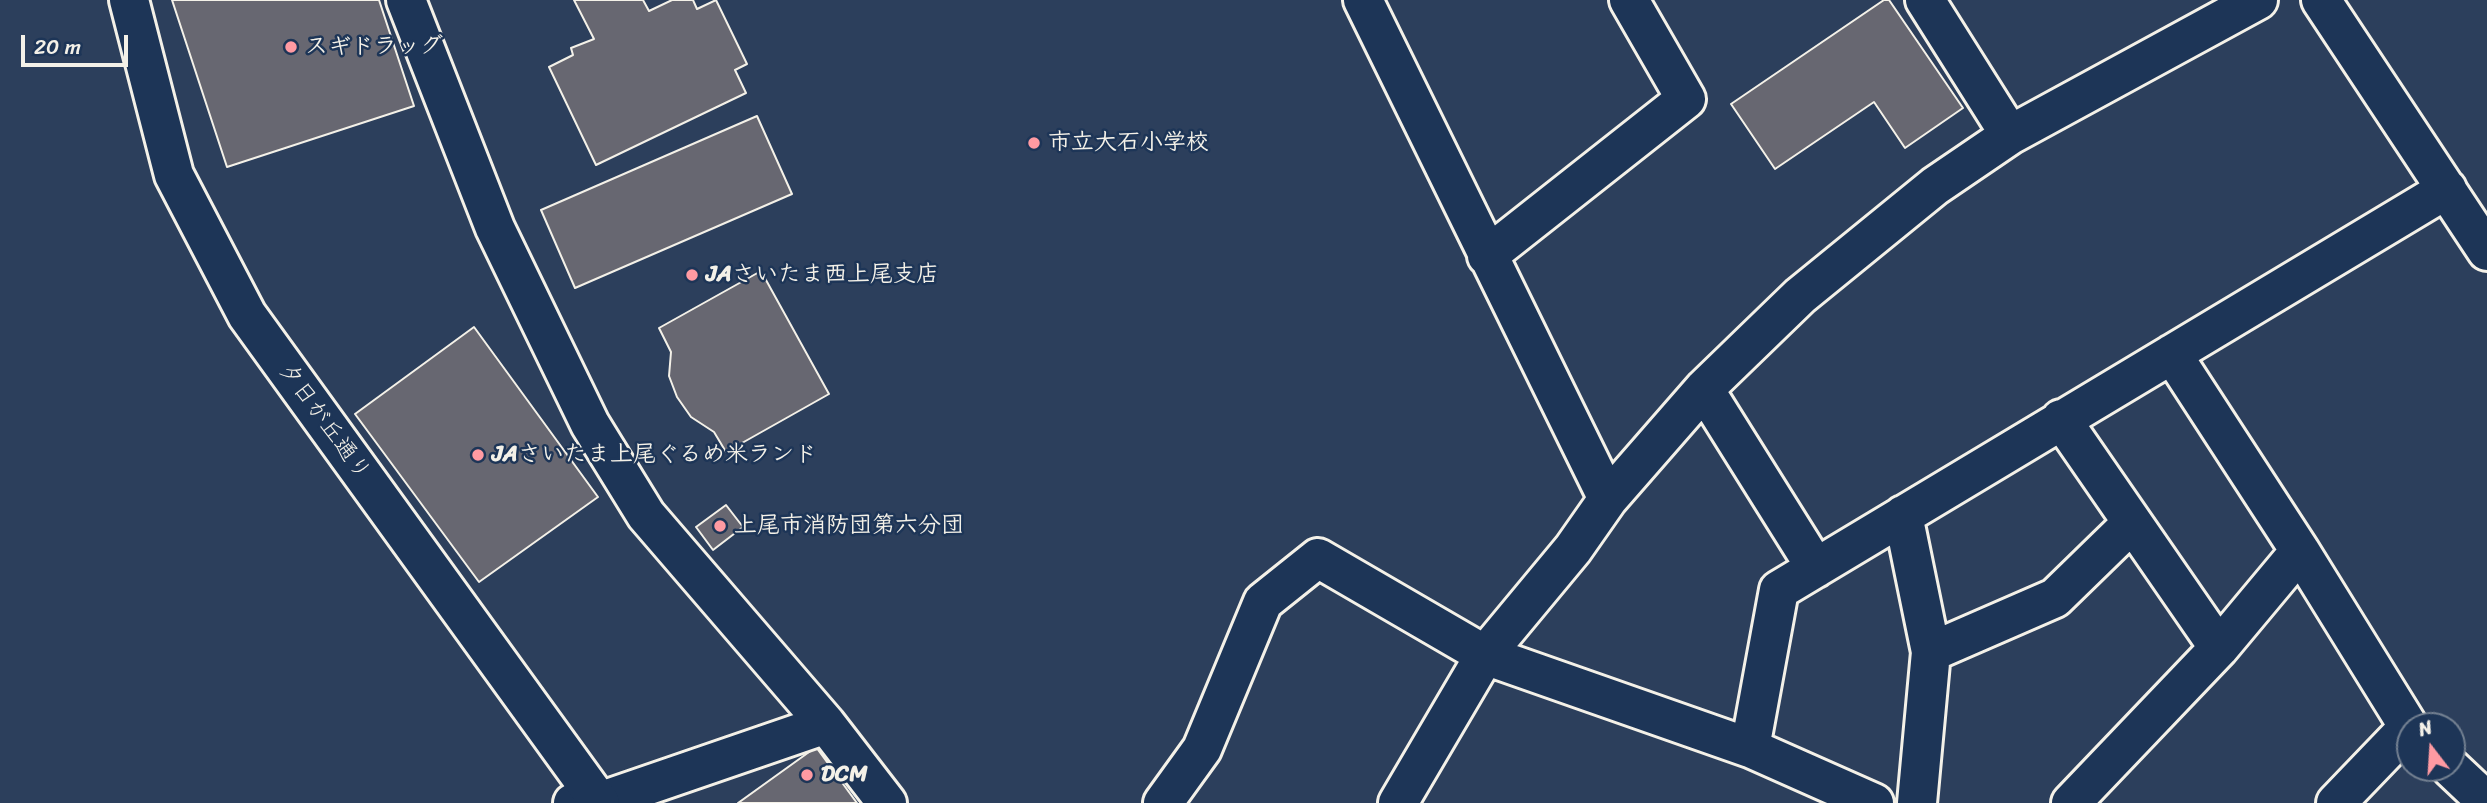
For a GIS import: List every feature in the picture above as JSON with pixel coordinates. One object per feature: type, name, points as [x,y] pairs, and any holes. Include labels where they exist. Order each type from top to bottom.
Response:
[{"type":"street","name":"夕日が丘通り","points":[[129,0],[174,175],[247,315],[591,803]]},
{"type":"street","points":[[406,0],[495,228],[590,424],[646,515],[826,724],[887,803]]},
{"type":"street","points":[[1363,0],[1608,499]]},
{"type":"street","points":[[1487,256],[1686,99],[1629,0]]},
{"type":"street","points":[[1925,0],[2010,135]]},
{"type":"street","points":[[1398,803],[1485,655],[1573,549],[1608,499],[1704,389],[1800,296],[1935,186],[2010,135],[2258,0]]},
{"type":"street","points":[[2321,0],[2487,251]]},
{"type":"street","points":[[1750,748],[1779,590],[2447,189]]},
{"type":"street","points":[[2172,354],[2300,551],[2399,712]]},
{"type":"street","points":[[1704,389],[1816,568]]},
{"type":"street","points":[[2061,419],[2218,649]]},
{"type":"street","points":[[1903,515],[1931,652],[1917,803]]},
{"type":"street","points":[[1931,652],[2055,598],[2132,523]]},
{"type":"street","points":[[2071,803],[2218,649],[2300,551]]},
{"type":"street","points":[[1163,803],[1202,749],[1263,602],[1318,558],[1485,655],[1750,748],[1874,803]]},
{"type":"street","points":[[591,803],[826,724]]},
{"type":"street","points":[[2336,803],[2396,742]]},
{"type":"street","points":[[2466,782],[2487,802]]},
{"type":"building","points":[[172,0],[379,0],[414,106],[227,167]]},
{"type":"building","points":[[574,0],[643,0],[649,11],[672,0],[693,0],[697,9],[716,0],[747,64],[735,70],[746,93],[596,165],[549,67],[573,55],[571,48],[594,39]]},
{"type":"building","points":[[1884,0],[1889,0],[1963,108],[1905,148],[1874,102],[1775,169],[1731,104]]},
{"type":"building","points":[[757,116],[792,194],[575,288],[541,210]]},
{"type":"building","points":[[761,271],[829,394],[726,452],[714,432],[691,417],[677,397],[669,376],[671,352],[659,328]]},
{"type":"building","points":[[474,327],[598,497],[479,582],[355,414]]},
{"type":"building","points":[[726,505],[743,527],[713,550],[696,527]]},
{"type":"building","name":"DCM","points":[[816,747],[857,803],[738,803]]},
{"type":"place","name":"スギドラッグ","points":[[291,47]]},
{"type":"place","name":"市立大石小学校","points":[[1034,143]]},
{"type":"place","name":"JAさいたま西上尾支店","points":[[692,275]]},
{"type":"place","name":"JAさいたま上尾ぐるめ米ランド","points":[[478,455]]},
{"type":"place","name":"上尾市消防団第六分団","points":[[720,526]]},
{"type":"place","name":"DCM","points":[[807,775]]}]
